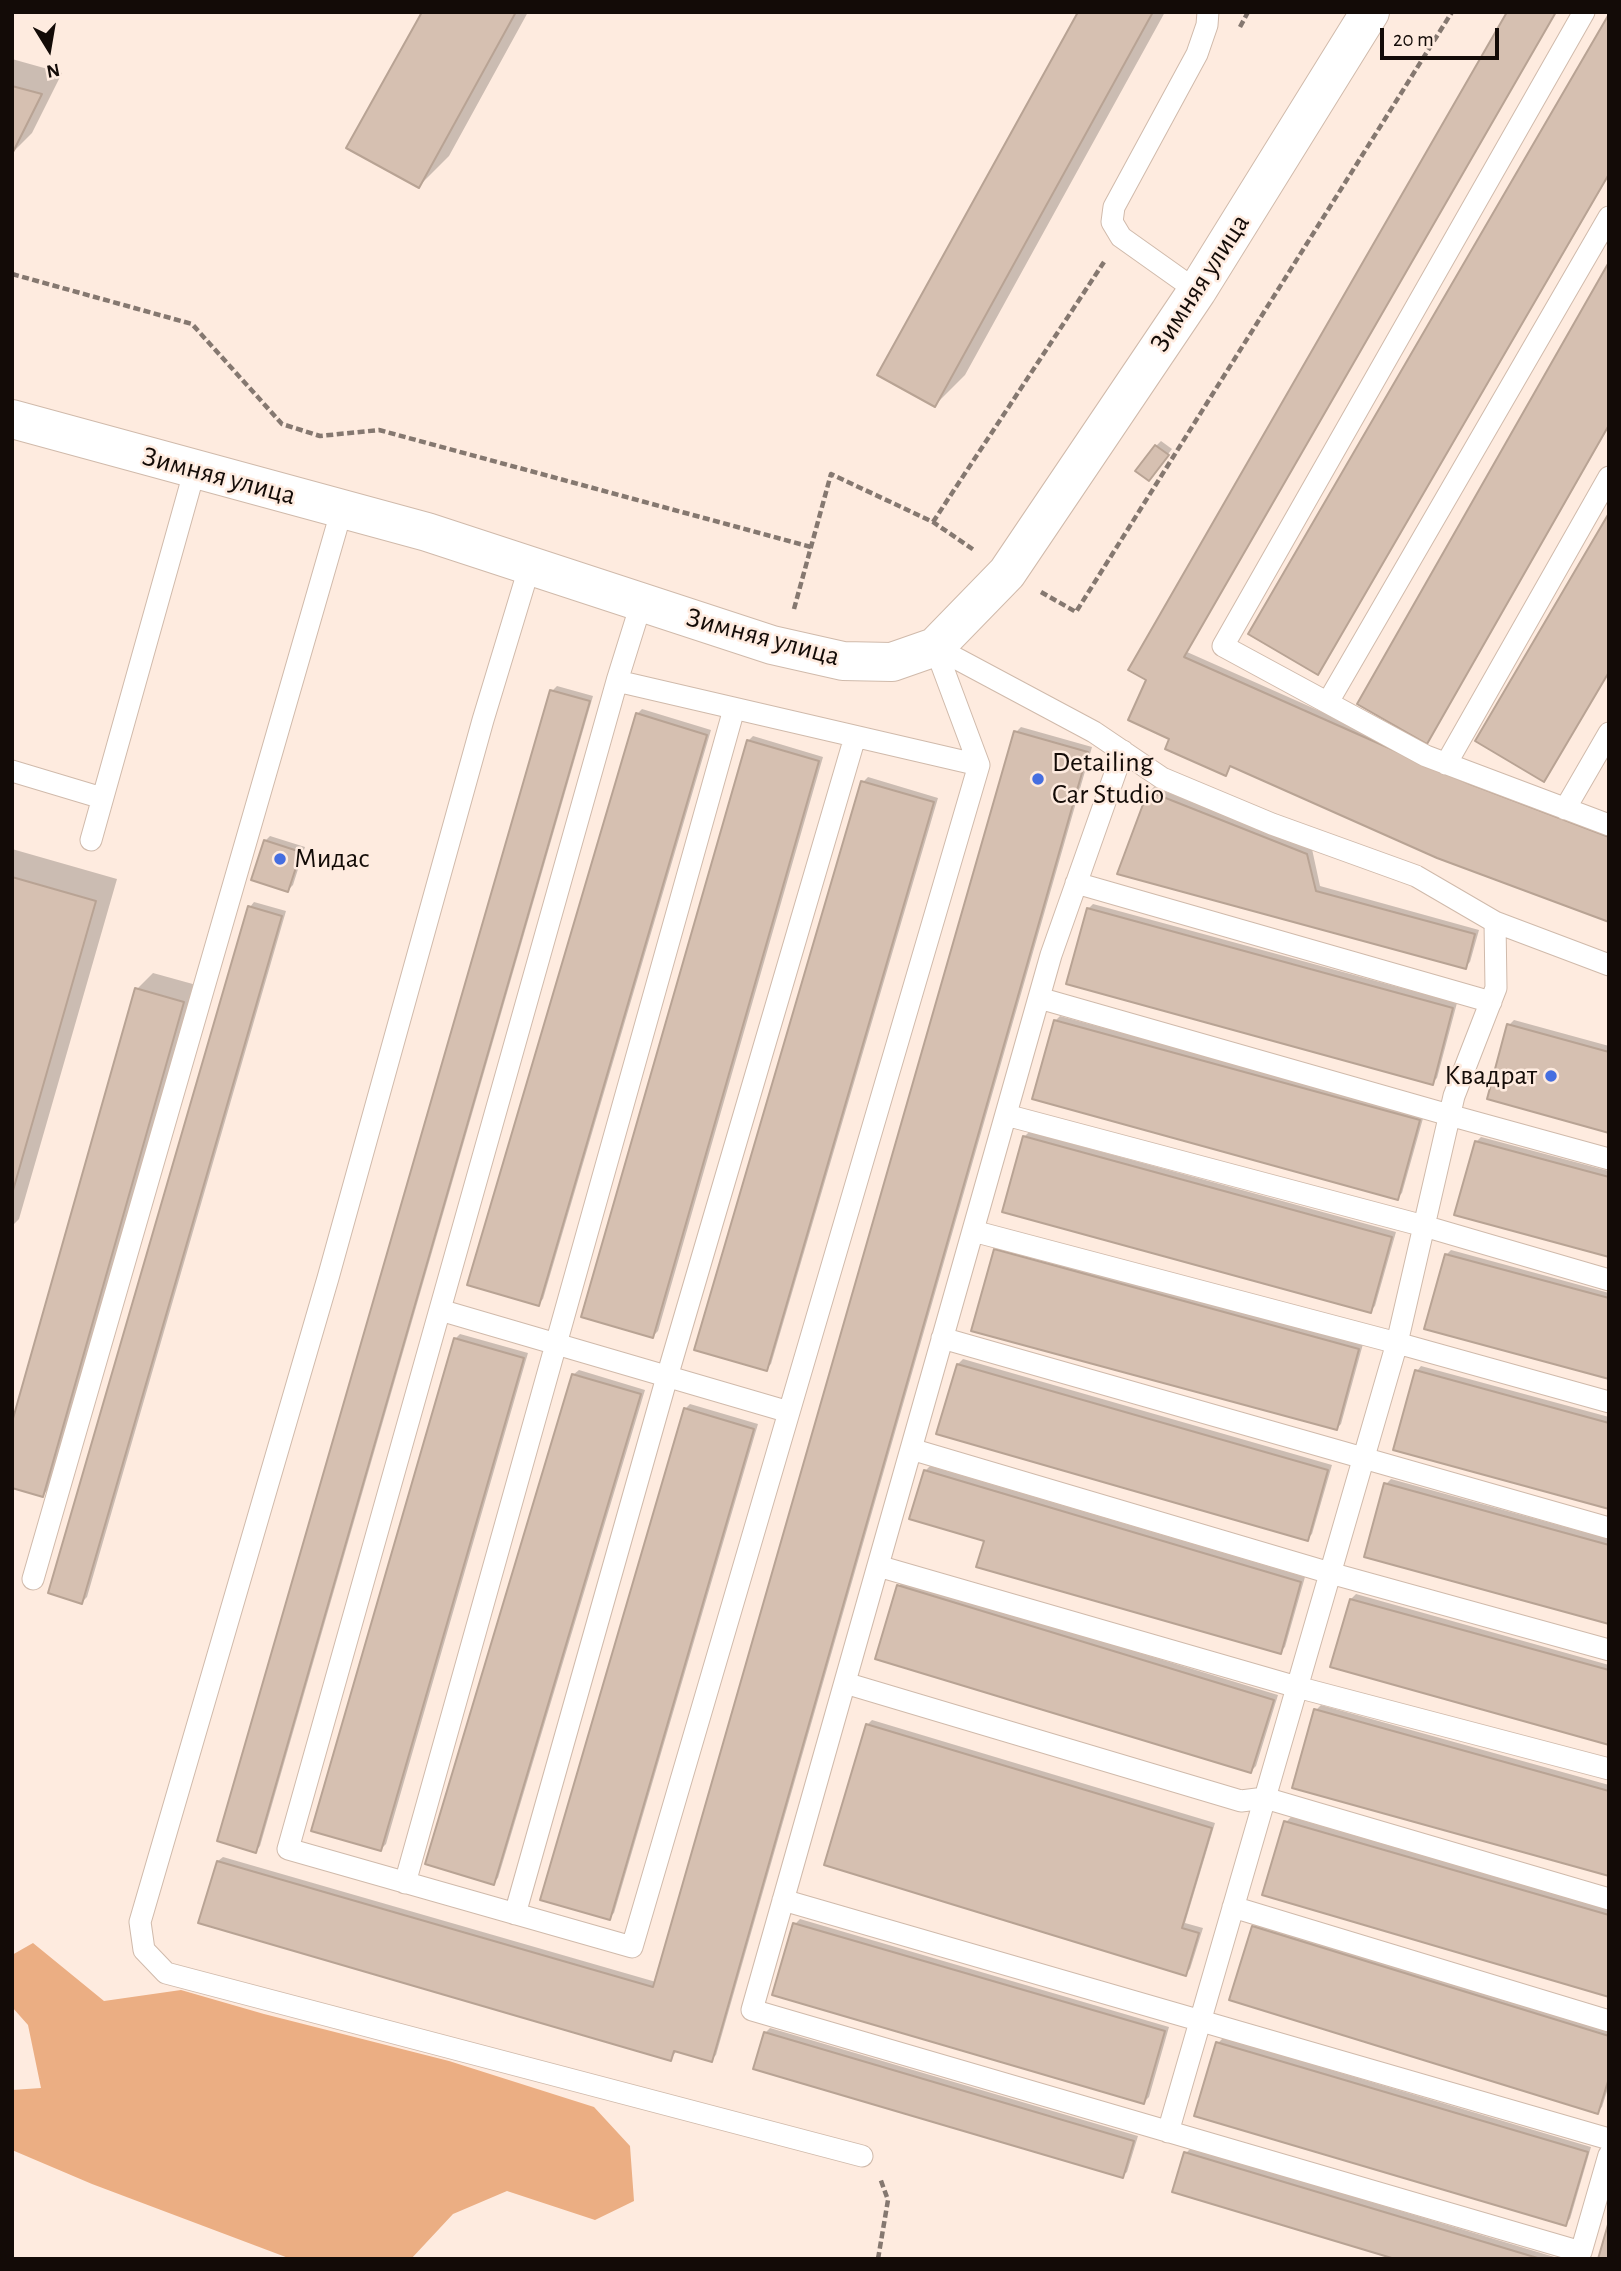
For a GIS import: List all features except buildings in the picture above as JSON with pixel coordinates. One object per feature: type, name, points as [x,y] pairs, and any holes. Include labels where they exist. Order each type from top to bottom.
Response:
[{"type":"street","name":"Зимняя улица","points":[[12,419],[428,531],[784,648],[843,661],[892,662],[935,647],[1007,573],[1197,291],[1370,12]]},
{"type":"lane","points":[[1197,291],[1121,237],[1112,222],[1114,206],[1197,54],[1207,25],[1208,12]]},
{"type":"lane","points":[[1584,12],[1223,646],[1426,756],[1609,825]]},
{"type":"lane","points":[[1328,702],[1609,217]]},
{"type":"lane","points":[[91,840],[195,470]]},
{"type":"lane","points":[[1446,764],[1609,477]]},
{"type":"lane","points":[[33,1579],[342,509]]},
{"type":"lane","points":[[530,565],[328,1278],[140,1922],[144,1950],[166,1973],[862,2156]]},
{"type":"lane","points":[[642,601],[617,681],[288,1849],[632,1947],[979,765],[935,647]]},
{"type":"lane","points":[[935,647],[1094,732],[1163,778],[1272,824],[1416,876],[1495,922],[1609,965]]},
{"type":"lane","points":[[617,681],[979,765]]},
{"type":"lane","points":[[405,1883],[734,709]]},
{"type":"lane","points":[[1565,808],[1609,733]]},
{"type":"lane","points":[[515,1914],[667,1377],[855,737]]},
{"type":"lane","points":[[1123,751],[1051,955],[752,2010],[1581,2252],[1609,2155]]},
{"type":"lane","points":[[12,771],[102,798]]},
{"type":"lane","points":[[1076,883],[1491,1002]]},
{"type":"lane","points":[[1168,2132],[1396,1343],[1454,1096],[1496,988],[1495,922]]},
{"type":"lane","points":[[1039,998],[1609,1159]]},
{"type":"lane","points":[[1006,1115],[1424,1226],[1609,1280]]},
{"type":"lane","points":[[973,1231],[1609,1402]]},
{"type":"lane","points":[[440,1310],[789,1412]]},
{"type":"lane","points":[[942,1338],[1609,1528]]},
{"type":"lane","points":[[911,1449],[1330,1573],[1609,1650]]},
{"type":"lane","points":[[878,1566],[1297,1687],[1609,1769]]},
{"type":"lane","points":[[845,1683],[1241,1801],[1265,1798],[1609,1899]]},
{"type":"lane","points":[[783,1900],[1609,2138]]},
{"type":"lane","points":[[1233,1907],[1609,2021]]},
{"type":"path","points":[[1235,36],[1248,12]]},
{"type":"path","points":[[784,648],[831,474],[933,522],[1007,573],[1076,612],[1452,12]]},
{"type":"path","points":[[933,522],[1121,237]]},
{"type":"path","points":[[12,274],[191,324],[282,424],[320,436],[379,430],[811,547]]},
{"type":"path","points":[[862,2156],[878,2175],[888,2200],[878,2259]]},
{"type":"shaded area","points":[[33,1943],[104,2001],[181,1990],[449,2061],[594,2107],[630,2146],[634,2201],[595,2220],[507,2191],[453,2214],[411,2259],[291,2259],[92,2184],[12,2150],[12,2090],[41,2088],[28,2025],[12,2007],[12,1955]]},
{"type":"place","name":"Detailing Car Studio","points":[[1038,779]]},
{"type":"place","name":"Мидас","points":[[280,859]]},
{"type":"place","name":"Квадрат","points":[[1551,1076]]}]
